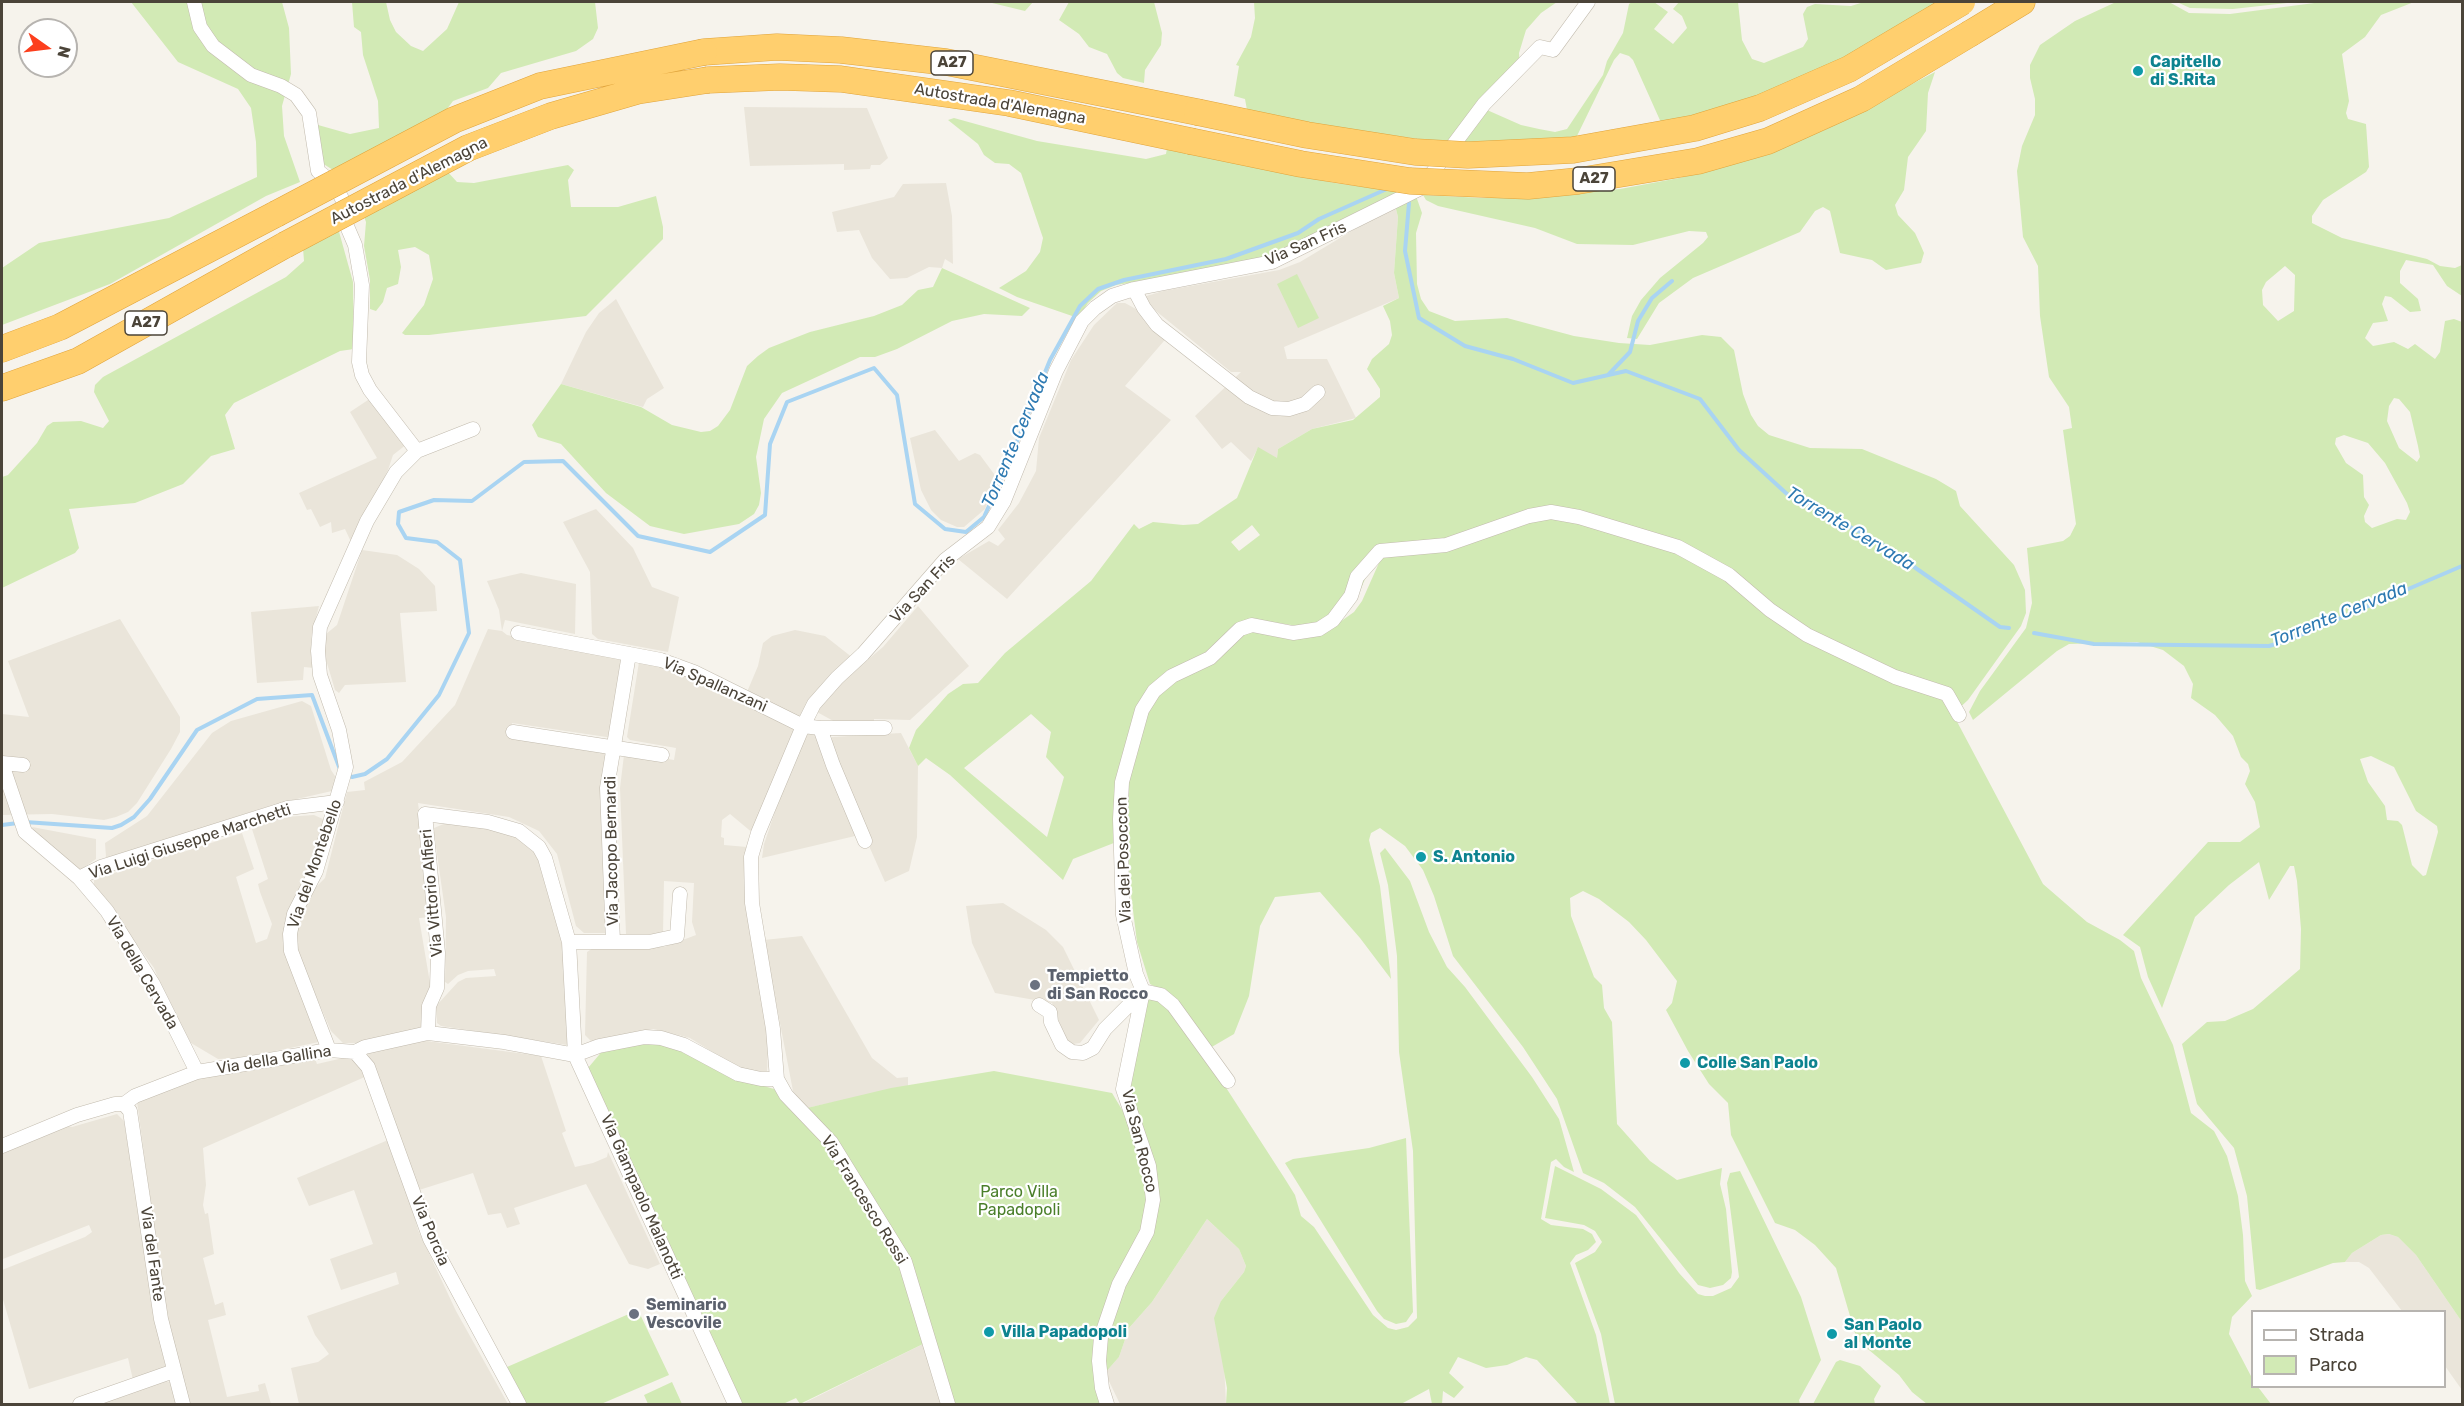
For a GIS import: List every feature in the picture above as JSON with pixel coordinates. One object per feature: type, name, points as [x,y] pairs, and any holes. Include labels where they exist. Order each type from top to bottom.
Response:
[{"type":"highway","name":"Autostrada d'Alemagna","points":[[2,349],[60,327],[454,120],[540,86],[704,52],[777,48],[840,50],[946,62],[1307,135],[1415,152],[1468,155],[1530,154],[1584,148],[1695,128],[1760,108],[1848,69],[1962,2]]},
{"type":"highway","name":"Autostrada d'Alemagna","points":[[2,388],[78,361],[285,245],[468,148],[551,116],[637,91],[708,80],[780,76],[841,79],[1010,103],[1301,164],[1410,181],[1528,186],[1578,182],[1698,161],[1768,141],[1861,99],[2022,2]]},
{"type":"street","points":[[194,2],[200,27],[213,46],[251,75],[281,86],[296,95],[309,113],[318,171],[321,176],[334,184],[347,208],[346,224],[355,245],[362,285],[359,362],[362,375],[370,390],[417,451]]},
{"type":"street","name":"Via San Fris","points":[[777,1079],[773,1029],[752,903],[751,857],[758,833],[814,704],[863,654],[945,560],[981,535],[993,510],[1004,501],[1056,371],[1082,321],[1112,296],[1134,289],[1272,262],[1421,188],[1484,104],[1540,47],[1553,50],[1588,2]]},
{"type":"street","points":[[1134,289],[1144,308],[1157,325],[1249,397],[1272,408],[1289,409],[1305,404],[1318,392]]},
{"type":"street","name":"Via del Montebello","points":[[329,1050],[291,951],[290,934],[294,914],[316,871],[346,767],[339,730],[320,675],[318,651],[320,627],[367,521],[396,472],[417,451],[473,429]]},
{"type":"street","name":"Via dei Posoccon","points":[[1143,991],[1136,974],[1123,915],[1120,819],[1122,782],[1142,710],[1154,691],[1178,673],[1210,658],[1240,629],[1252,625],[1293,633],[1319,629],[1333,620],[1351,596],[1357,577],[1380,551],[1446,545],[1529,516],[1551,512],[1579,517],[1678,547],[1729,575],[1770,610],[1807,635],[1895,677],[1947,693],[1959,715]]},
{"type":"street","name":"Via Spallanzani","points":[[518,633],[662,660],[694,672],[803,726],[885,728]]},
{"type":"street","name":"Via Jacopo Bernardi","points":[[613,942],[607,788],[629,654]]},
{"type":"street","points":[[820,728],[865,841]]},
{"type":"street","points":[[513,732],[662,755]]},
{"type":"street","name":"Via della Cervada","points":[[23,765],[2,764],[25,832],[79,878],[107,911],[153,984],[196,1072]]},
{"type":"street","name":"Via Luigi Giuseppe Marchetti","points":[[79,878],[100,867],[288,808],[337,802]]},
{"type":"street","name":"Via Vittorio Alfieri","points":[[428,1034],[429,1006],[437,988],[438,953],[425,814],[488,822],[519,831],[539,847],[545,858],[569,942]]},
{"type":"street","points":[[680,894],[677,936],[649,942],[569,942],[575,1055],[598,1046],[645,1037],[661,1038],[684,1045],[738,1074],[760,1079],[777,1079]]},
{"type":"street","points":[[1039,1005],[1050,1012],[1051,1022],[1062,1045],[1072,1052],[1083,1053],[1093,1048],[1105,1029],[1143,991],[1161,995],[1173,1005],[1228,1081]]},
{"type":"street","name":"Via San Rocco","points":[[1107,1404],[1102,1388],[1101,1337],[1119,1284],[1147,1232],[1154,1200],[1149,1166],[1123,1089],[1143,991]]},
{"type":"street","name":"Via della Gallina","points":[[2,1146],[77,1115],[115,1104],[124,1104],[135,1095],[196,1072],[329,1050],[355,1052],[365,1047],[428,1034],[504,1042],[575,1055]]},
{"type":"street","name":"Via Porcia","points":[[355,1052],[368,1067],[430,1239],[519,1404]]},
{"type":"street","name":"Via Giampaolo Malanotti","points":[[575,1055],[735,1404]]},
{"type":"street","name":"Via Francesco Rossi","points":[[777,1079],[786,1095],[831,1142],[905,1262],[948,1404]]},
{"type":"street","name":"Via del Fante","points":[[124,1104],[130,1112],[161,1319],[183,1404]]},
{"type":"street","points":[[80,1404],[174,1371]]},
{"type":"shaded area","points":[[744,107],[867,108],[888,158],[880,165],[871,165],[870,169],[844,170],[844,164],[750,166]]},
{"type":"shaded area","points":[[946,183],[952,216],[953,264],[945,259],[942,268],[929,267],[907,278],[890,279],[872,258],[859,230],[837,232],[832,212],[894,197],[903,184]]},
{"type":"shaded area","points":[[1395,205],[1398,217],[1394,273],[1399,298],[1284,347],[1287,359],[1327,359],[1356,418],[1312,429],[1278,449],[1277,459],[1258,448],[1251,461],[1231,442],[1222,449],[1195,416],[1241,372],[1231,372],[1140,298],[1163,291],[1279,270],[1300,262]]},
{"type":"shaded area","points":[[616,299],[664,388],[647,399],[643,407],[561,384],[586,332],[599,313]]},
{"type":"shaded area","points":[[1117,303],[1125,303],[1147,315],[1170,334],[1125,386],[1171,420],[1007,599],[958,559],[989,541],[998,546],[1005,539],[998,530],[1019,503],[1036,471],[1039,438],[1071,360],[1094,325]]},
{"type":"shaded area","points":[[374,396],[407,444],[393,455],[352,544],[345,529],[332,533],[331,522],[320,527],[311,509],[307,510],[299,493],[377,458],[350,412]]},
{"type":"shaded area","points":[[935,430],[959,461],[975,453],[980,455],[997,478],[985,509],[964,527],[957,527],[941,520],[931,510],[921,490],[910,438]]},
{"type":"shaded area","points":[[596,509],[633,548],[652,587],[679,597],[668,652],[598,639],[592,634],[590,572],[563,522]]},
{"type":"shaded area","points":[[362,550],[397,555],[419,569],[435,586],[437,611],[400,613],[406,682],[345,685],[339,693],[335,690],[324,653],[326,634],[337,625]]},
{"type":"shaded area","points":[[521,573],[576,584],[575,634],[505,620],[502,631],[499,610],[487,581]]},
{"type":"shaded area","points":[[319,606],[311,637],[311,660],[314,668],[304,667],[303,680],[257,683],[251,612]]},
{"type":"shaded area","points":[[918,606],[969,666],[910,720],[874,719],[874,723],[837,723],[817,712],[828,693],[883,647]]},
{"type":"shaded area","points":[[120,619],[180,717],[180,732],[171,749],[137,803],[128,812],[116,817],[104,820],[52,814],[2,815],[2,714],[29,717],[8,661]]},
{"type":"shaded area","points":[[488,629],[502,631],[507,635],[624,656],[613,738],[512,723],[510,737],[613,750],[606,933],[584,933],[576,926],[557,854],[539,831],[509,817],[418,803],[433,917],[419,918],[431,989],[423,1002],[422,1029],[400,1032],[364,1043],[343,1043],[331,1031],[292,940],[300,916],[313,890],[325,878],[347,792],[365,790],[364,782],[402,762],[455,705]]},
{"type":"shaded area","points":[[795,630],[825,636],[853,658],[801,721],[747,692],[758,666],[763,643],[772,636]]},
{"type":"shaded area","points":[[639,662],[675,666],[798,729],[754,834],[730,814],[722,820],[721,837],[724,838],[724,845],[747,847],[768,1048],[767,1071],[757,1071],[756,1074],[735,1066],[690,1038],[653,1029],[591,1041],[585,1035],[587,952],[596,946],[664,947],[696,935],[692,922],[694,883],[664,881],[663,934],[626,934],[620,788],[624,755],[628,753],[674,760],[676,748],[630,740],[627,737]]},
{"type":"shaded area","points":[[302,701],[311,706],[331,770],[339,782],[332,791],[275,804],[110,858],[106,857],[105,843],[147,816],[212,733],[231,721]]},
{"type":"shaded area","points":[[819,729],[855,836],[762,858],[764,844],[777,806],[804,740],[808,734]]},
{"type":"shaded area","points":[[901,733],[918,766],[917,837],[909,871],[885,882],[833,765],[832,737]]},
{"type":"shaded area","points":[[314,815],[325,820],[320,850],[288,924],[324,1041],[256,1055],[256,1057],[218,1059],[191,1043],[171,1010],[154,968],[94,886],[94,880],[179,851],[180,853],[242,833],[254,869],[236,877],[256,943],[267,939],[272,924],[258,884],[268,879],[252,829],[285,817]]},
{"type":"shaded area","points":[[446,823],[491,827],[517,835],[538,850],[569,965],[574,1046],[441,1026],[437,1023],[436,1006],[458,982],[466,978],[496,976],[494,969],[468,971],[458,975],[448,984],[445,982],[446,917],[434,828]]},
{"type":"shaded area","points":[[32,827],[96,839],[96,859],[79,871],[41,842]]},
{"type":"shaded area","points":[[1003,903],[1046,930],[1063,947],[1099,1020],[1080,1043],[1073,1044],[1066,1039],[1052,1003],[995,993],[972,943],[966,906]]},
{"type":"shaded area","points":[[802,936],[872,1058],[897,1078],[908,1077],[908,1086],[807,1108],[793,1091],[764,940]]},
{"type":"shaded area","points":[[419,1040],[541,1056],[566,1131],[562,1133],[575,1167],[607,1157],[608,1152],[660,1264],[648,1269],[629,1264],[586,1184],[514,1208],[520,1224],[507,1228],[501,1213],[488,1215],[473,1173],[419,1190],[367,1052]]},
{"type":"shaded area","points":[[314,1056],[317,1064],[343,1058],[358,1061],[367,1076],[203,1148],[206,1185],[203,1205],[205,1214],[208,1213],[214,1254],[203,1258],[215,1305],[223,1302],[226,1315],[208,1320],[227,1397],[259,1391],[258,1385],[265,1383],[271,1404],[189,1404],[167,1324],[137,1102],[187,1081]]},
{"type":"shaded area","points":[[117,1114],[124,1121],[157,1327],[167,1373],[133,1380],[128,1358],[29,1389],[2,1296],[2,1270],[85,1237],[92,1232],[89,1225],[3,1259],[2,1154],[64,1125],[72,1127]]},
{"type":"shaded area","points":[[393,1138],[418,1230],[456,1311],[508,1404],[299,1404],[291,1368],[318,1362],[329,1354],[315,1335],[307,1316],[399,1284],[396,1272],[341,1290],[330,1259],[373,1244],[354,1190],[309,1206],[297,1178]]},
{"type":"shaded area","points":[[1207,1219],[1239,1249],[1246,1266],[1244,1272],[1221,1301],[1226,1404],[1120,1404],[1105,1373],[1119,1357],[1129,1328],[1152,1302]]},
{"type":"shaded area","points":[[2389,1234],[2398,1237],[2416,1255],[2462,1322],[2462,1390],[2446,1367],[2446,1310],[2401,1310],[2369,1268],[2359,1262],[2345,1262],[2352,1253],[2381,1235]]},
{"type":"shaded area","points":[[925,1343],[943,1404],[804,1404],[804,1403]]},
{"type":"shaded area","points":[[161,1380],[170,1382],[177,1404],[95,1404]]},
{"type":"green space","points":[[131,2],[282,2],[289,28],[291,74],[282,106],[284,136],[300,182],[266,196],[110,284],[2,325],[2,268],[39,243],[169,218],[257,177],[256,142],[251,108],[238,89],[178,62]]},
{"type":"green space","points":[[352,2],[386,2],[390,20],[396,32],[411,46],[423,51],[447,29],[459,2],[595,2],[598,28],[593,39],[576,51],[501,73],[488,88],[453,101],[444,113],[333,170],[322,163],[311,123],[350,134],[379,128],[378,101],[363,55],[361,32],[354,27]]},
{"type":"green space","points":[[988,2],[1033,2],[1025,11]]},
{"type":"green space","points":[[1069,2],[1154,2],[1162,33],[1161,45],[1145,70],[1144,83],[1123,78],[1117,73],[1107,54],[1089,47],[1079,34],[1059,20]]},
{"type":"green space","points":[[1254,2],[1557,2],[1541,13],[1526,30],[1519,53],[1520,68],[1449,143],[1336,128],[1247,110],[1245,99],[1234,96],[1239,66],[1236,65],[1251,37],[1255,18]]},
{"type":"green space","points":[[1654,2],[1668,12],[1654,29],[1673,44],[1687,28],[1682,16],[1673,9],[1679,2],[1738,2],[1742,40],[1752,59],[1764,63],[1803,47],[1808,39],[1803,14],[1807,7],[1815,4],[1851,6],[1864,2],[1950,2],[1807,79],[1663,127],[1633,60],[1620,53],[1614,60],[1576,138],[1459,143],[1487,110],[1521,125],[1555,132],[1567,129],[1603,75],[1607,61],[1623,33],[1629,4]]},
{"type":"green space","points":[[2116,2],[2169,2],[2189,13],[2230,14],[2322,2],[2414,2],[2381,15],[2365,37],[2342,54],[2349,101],[2346,113],[2348,119],[2366,124],[2369,167],[2366,172],[2323,200],[2312,216],[2312,223],[2342,238],[2427,259],[2440,266],[2455,268],[2462,265],[2462,296],[2447,286],[2433,265],[2406,260],[2400,271],[2400,283],[2418,299],[2421,311],[2410,312],[2391,297],[2385,296],[2382,304],[2388,321],[2373,323],[2365,338],[2373,346],[2394,342],[2408,349],[2415,344],[2435,359],[2440,352],[2445,321],[2454,319],[2462,322],[2462,1322],[2416,1255],[2398,1237],[2389,1234],[2381,1235],[2352,1253],[2345,1262],[2333,1263],[2260,1290],[2256,1289],[2247,1196],[2234,1148],[2197,1104],[2182,1044],[2207,1022],[2225,1021],[2253,1009],[2300,969],[2301,929],[2294,866],[2290,866],[2269,900],[2259,862],[2229,885],[2195,917],[2162,1008],[2148,977],[2140,947],[2123,935],[2208,842],[2240,842],[2260,827],[2255,802],[2245,784],[2250,771],[2248,764],[2241,757],[2233,736],[2215,715],[2191,698],[2193,684],[2184,666],[2163,650],[2137,642],[2069,644],[2057,651],[1973,720],[1969,712],[1980,691],[2026,628],[2032,603],[2027,548],[2063,541],[2070,536],[2076,524],[2063,430],[2072,428],[2069,407],[2049,377],[2040,316],[2038,266],[2023,237],[2017,171],[2022,146],[2035,115],[2030,65],[2040,45],[2075,21]],"holes":[[[2285,266],[2295,275],[2294,311],[2278,321],[2263,305],[2262,290],[2266,282]],[[2394,398],[2399,399],[2410,412],[2420,457],[2417,462],[2399,448],[2387,421],[2389,406]],[[2344,435],[2368,443],[2385,463],[2407,503],[2410,512],[2406,520],[2397,519],[2372,528],[2365,522],[2364,516],[2369,505],[2364,497],[2363,475],[2346,463],[2335,444],[2336,438]],[[2371,756],[2394,767],[2416,811],[2437,826],[2438,832],[2426,875],[2423,876],[2412,865],[2402,825],[2398,821],[2387,820],[2385,806],[2368,782],[2360,759]]]},
{"type":"green space","points":[[2177,2],[2296,2],[2233,9],[2190,8]]},
{"type":"green space","points":[[1935,72],[1928,93],[1926,131],[1908,157],[1904,190],[1895,205],[1898,215],[1915,233],[1921,246],[1924,253],[1921,263],[1886,270],[1872,260],[1840,253],[1830,211],[1823,207],[1815,211],[1800,232],[1693,278],[1659,303],[1637,339],[1627,338],[1632,316],[1641,300],[1660,278],[1703,243],[1708,237],[1706,232],[1689,231],[1633,245],[1577,244],[1535,228],[1438,206],[1426,200],[1423,195],[1483,198],[1545,196],[1620,189],[1679,178],[1718,168],[1822,131]]},
{"type":"green space","points":[[954,118],[1037,141],[1146,159],[1166,154],[1167,148],[1335,183],[1402,192],[1298,249],[1231,267],[1116,285],[1101,291],[1088,303],[1078,318],[1017,297],[999,288],[1026,271],[1040,252],[1043,238],[1021,173],[1009,164],[995,163],[984,155],[978,144],[948,120]]},
{"type":"green space","points":[[568,165],[574,170],[568,180],[571,207],[618,207],[656,196],[663,227],[663,239],[586,316],[429,335],[405,335],[402,333],[424,305],[433,279],[429,255],[415,247],[398,250],[401,267],[398,284],[387,288],[383,302],[376,311],[370,309],[370,280],[364,246],[366,222],[363,214],[446,170],[457,182],[474,183]]},
{"type":"green space","points":[[1416,196],[1422,213],[1416,233],[1417,284],[1421,299],[1429,311],[1455,321],[1507,318],[1574,336],[1619,343],[1650,345],[1702,335],[1721,337],[1734,350],[1743,394],[1751,415],[1758,426],[1769,435],[1810,448],[1862,449],[1936,479],[1956,491],[1960,506],[2014,565],[2025,590],[2026,613],[2021,626],[1968,700],[1953,714],[2043,884],[2087,922],[2120,940],[2134,951],[2141,978],[2173,1045],[2191,1113],[2214,1131],[2227,1156],[2238,1196],[2245,1281],[2252,1296],[2232,1317],[2229,1334],[2251,1376],[2251,1388],[2259,1388],[2271,1404],[1927,1404],[1912,1392],[1899,1375],[1857,1340],[1836,1268],[1815,1245],[1795,1230],[1775,1223],[1731,1135],[1728,1103],[1709,1084],[1666,1010],[1672,1003],[1677,981],[1646,940],[1629,922],[1599,899],[1583,891],[1570,898],[1571,916],[1594,977],[1602,985],[1604,1008],[1612,1022],[1617,1124],[1650,1161],[1677,1180],[1722,1168],[1720,1184],[1726,1209],[1732,1272],[1731,1278],[1723,1285],[1710,1288],[1698,1285],[1635,1207],[1604,1183],[1583,1173],[1557,1099],[1523,1047],[1453,956],[1434,896],[1423,870],[1405,846],[1380,828],[1371,833],[1369,840],[1380,886],[1391,979],[1360,938],[1320,892],[1275,897],[1260,926],[1249,996],[1234,1034],[1210,1048],[1172,996],[1164,988],[1150,984],[1137,942],[1128,871],[1129,832],[1125,802],[1128,780],[1152,697],[1246,628],[1330,629],[1354,612],[1362,601],[1382,556],[1423,542],[1387,544],[1376,553],[1357,598],[1328,624],[1298,626],[1258,620],[1154,688],[1121,782],[1124,839],[1073,859],[1063,880],[950,775],[926,758],[918,766],[909,748],[916,730],[948,694],[963,684],[978,683],[1005,653],[1091,581],[1134,524],[1139,529],[1153,522],[1198,524],[1237,498],[1258,447],[1277,458],[1278,449],[1312,429],[1353,420],[1380,397],[1380,389],[1367,369],[1372,359],[1389,344],[1392,335],[1390,321],[1383,306],[1399,298],[1394,273],[1398,217],[1395,205]],"holes":[[[1252,525],[1260,535],[1239,551],[1231,542]],[[1031,714],[1051,732],[1046,757],[1064,777],[1047,837],[964,768]]]},
{"type":"green space","points":[[338,228],[353,282],[354,349],[340,351],[234,403],[225,415],[235,449],[211,456],[183,484],[135,503],[69,509],[79,548],[75,553],[2,588],[2,477],[8,475],[37,443],[47,426],[53,422],[81,421],[103,428],[109,421],[94,392],[95,385],[103,377],[286,277],[304,261],[303,248]]},
{"type":"green space","points":[[942,268],[1030,308],[1022,316],[984,314],[952,321],[897,349],[875,357],[860,357],[782,393],[764,419],[756,457],[761,493],[759,505],[754,514],[739,524],[684,534],[650,526],[606,493],[561,444],[538,437],[532,425],[561,384],[641,407],[672,425],[701,432],[710,431],[718,426],[730,410],[747,366],[769,348],[810,332],[874,316],[902,305],[918,290],[933,287]]},
{"type":"green space","points":[[1297,274],[1319,318],[1298,328],[1277,284]]},
{"type":"green space","points":[[1385,848],[1410,881],[1429,932],[1447,967],[1465,987],[1532,1077],[1559,1119],[1574,1172],[1564,1167],[1556,1159],[1551,1162],[1541,1219],[1551,1225],[1583,1229],[1592,1234],[1596,1242],[1588,1250],[1576,1255],[1570,1263],[1596,1335],[1610,1404],[1578,1404],[1537,1360],[1526,1357],[1507,1365],[1486,1368],[1458,1357],[1449,1373],[1464,1387],[1454,1398],[1443,1391],[1442,1404],[1432,1404],[1429,1389],[1401,1404],[1226,1404],[1227,1388],[1214,1318],[1221,1301],[1244,1272],[1246,1266],[1239,1249],[1207,1219],[1152,1302],[1129,1328],[1119,1357],[1105,1373],[1105,1332],[1154,1214],[1124,1086],[1148,997],[1161,998],[1203,1052],[1295,1195],[1301,1216],[1314,1227],[1373,1315],[1388,1328],[1396,1330],[1408,1327],[1417,1318],[1413,1151],[1399,1052],[1397,956],[1388,885],[1380,853]]},
{"type":"green space","points":[[645,1041],[672,1045],[740,1079],[774,1089],[826,1143],[901,1265],[925,1343],[800,1404],[796,1398],[783,1404],[742,1404],[588,1068],[604,1049]]},
{"type":"green space","name":"Parco Villa Papadopoli","points":[[994,1071],[1112,1093],[1130,1123],[1149,1180],[1147,1219],[1117,1277],[1097,1390],[1100,1404],[954,1404],[923,1304],[807,1108],[891,1088]]},
{"type":"green space","points":[[1406,1138],[1413,1312],[1406,1322],[1396,1324],[1384,1319],[1377,1311],[1285,1163],[1293,1159],[1369,1148]]},
{"type":"green space","points":[[1555,1166],[1601,1189],[1636,1215],[1679,1273],[1698,1294],[1705,1296],[1713,1296],[1731,1288],[1739,1277],[1727,1183],[1730,1173],[1740,1171],[1801,1297],[1821,1360],[1799,1400],[1800,1404],[1615,1404],[1601,1334],[1575,1263],[1595,1252],[1602,1242],[1595,1231],[1584,1225],[1545,1218]]},
{"type":"green space","points":[[638,1310],[669,1375],[601,1404],[525,1404],[507,1367]]},
{"type":"green space","points":[[1840,1360],[1860,1366],[1881,1386],[1874,1399],[1875,1404],[1813,1404],[1836,1362]]},
{"type":"green space","points":[[672,1382],[682,1404],[648,1404],[644,1395]]},
{"type":"waterway","name":"Torrente Cervada","points":[[348,775],[352,777],[365,774],[387,759],[439,695],[469,633],[460,560],[437,542],[406,538],[398,524],[399,512],[434,500],[472,501],[524,462],[563,461],[638,536],[710,552],[765,515],[770,444],[787,402],[874,368],[897,395],[915,504],[945,529],[966,532],[984,517],[1050,360],[1080,306],[1098,289],[1124,280],[1226,259],[1298,233],[1319,219],[1389,188]]},
{"type":"waterway","name":"Torrente Cervada","points":[[1409,203],[1405,251],[1419,318],[1465,346],[1513,359],[1573,383],[1626,371],[1700,399],[1739,450],[1787,494],[1877,541],[2000,627],[2009,628]]},
{"type":"waterway","points":[[1609,374],[1630,352],[1638,321],[1652,298],[1672,281]]},
{"type":"waterway","name":"Torrente Cervada","points":[[2034,633],[2094,644],[2269,646],[2289,640],[2462,566]]},
{"type":"waterway","name":"Torrente Cervada","points":[[25,822],[112,828],[121,825],[134,817],[150,799],[197,730],[257,699],[312,695],[341,772]]},
{"type":"waterway","name":"Torrente Cervada","points":[[2,825],[18,823]]},
{"type":"place","name":"Capitello di S.Rita","points":[[2138,71]]},
{"type":"place","name":"S. Antonio","points":[[1421,857]]},
{"type":"place","name":"Tempietto di San Rocco","points":[[1035,985]]},
{"type":"place","name":"Colle San Paolo","points":[[1685,1063]]},
{"type":"place","name":"Seminario Vescovile","points":[[634,1314]]},
{"type":"place","name":"Villa Papadopoli","points":[[989,1332]]},
{"type":"place","name":"San Paolo al Monte","points":[[1832,1334]]}]
